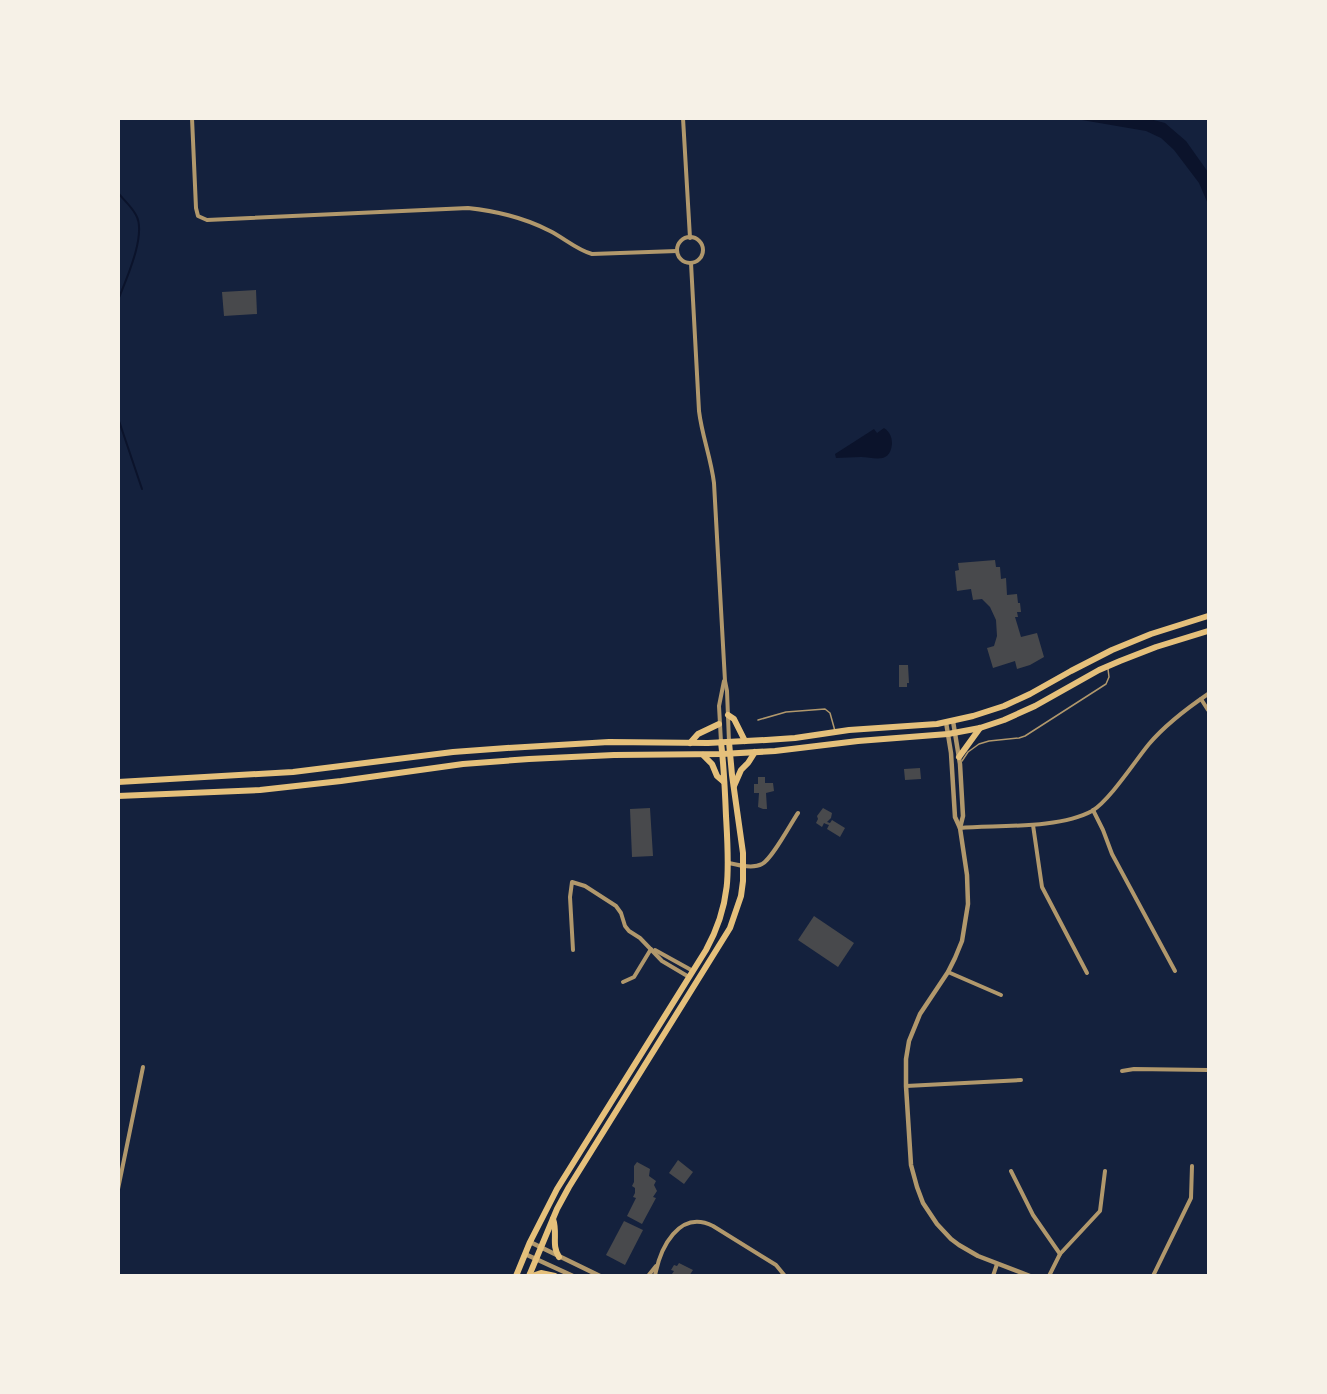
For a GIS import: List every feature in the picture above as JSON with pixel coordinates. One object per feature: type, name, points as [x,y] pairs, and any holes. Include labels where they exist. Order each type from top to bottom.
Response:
[{"type":"main road","points":[[118,796],[260,790],[453,765],[529,759],[625,754],[722,754],[952,734],[980,728],[1026,711],[1150,634],[1209,616]]},
{"type":"main road","points":[[118,782],[293,772],[453,752],[507,748],[630,742],[729,742],[795,738],[835,732],[950,722],[991,711],[1105,660],[1209,631]]},
{"type":"main road","points":[[728,715],[734,719],[745,741]]},
{"type":"main road","points":[[690,743],[698,734],[719,724]]},
{"type":"main road","points":[[959,757],[980,728]]},
{"type":"main road","points":[[516,1275],[557,1189],[710,943],[721,919],[729,863],[721,742]]},
{"type":"main road","points":[[555,1275],[541,1273],[530,1275],[553,1219],[569,1187],[730,928],[741,896],[743,866],[729,742]]},
{"type":"main road","points":[[734,786],[741,770],[755,752]]},
{"type":"main road","points":[[703,755],[717,776],[724,782]]},
{"type":"main road","points":[[553,1219],[556,1231],[554,1247],[559,1257]]},
{"type":"street","points":[[192,118],[196,208],[198,216],[203,219],[468,208],[490,211],[532,223],[592,254],[677,251]]},
{"type":"street","points":[[683,118],[690,238]]},
{"type":"street","points":[[686,238],[694,238],[701,244],[703,252],[699,260],[691,263],[683,261],[677,251],[680,243],[686,238]]},
{"type":"street","points":[[691,263],[699,411],[714,483],[729,742]]},
{"type":"street","points":[[721,742],[720,698],[725,681]]},
{"type":"street","points":[[960,828],[1033,825],[1075,817],[1092,810],[1109,795],[1159,732],[1177,716],[1209,694]]},
{"type":"street","points":[[1201,699],[1209,710]]},
{"type":"street","points":[[950,722],[960,764],[963,816],[960,828]]},
{"type":"street","points":[[952,734],[955,817],[960,828],[968,882],[968,904],[962,941],[955,958],[927,1002],[909,1041],[906,1086],[911,1165],[923,1203],[937,1224],[951,1239],[968,1251],[996,1264],[1029,1275]]},
{"type":"street","points":[[1092,810],[1115,860],[1176,971]]},
{"type":"street","points":[[729,863],[743,866],[762,864],[770,857],[798,813]]},
{"type":"street","points":[[1033,825],[1042,887],[1087,973]]},
{"type":"street","points":[[573,950],[570,897],[572,882],[585,886],[616,906],[628,931],[640,938],[662,961],[691,974]]},
{"type":"street","points":[[623,982],[634,977],[651,949]]},
{"type":"street","points":[[948,972],[1001,995]]},
{"type":"street","points":[[118,1189],[143,1067]]},
{"type":"street","points":[[1122,1071],[1134,1069],[1209,1071]]},
{"type":"street","points":[[906,1086],[1021,1080]]},
{"type":"street","points":[[1153,1275],[1191,1198],[1191,1166]]},
{"type":"street","points":[[1011,1171],[1033,1215],[1060,1254]]},
{"type":"street","points":[[1049,1275],[1060,1254],[1100,1211],[1105,1172]]},
{"type":"street","points":[[655,1275],[669,1239],[688,1222],[699,1221],[715,1227],[776,1265],[784,1275]]},
{"type":"street","points":[[530,1242],[600,1275]]},
{"type":"street","points":[[525,1254],[573,1275]]},
{"type":"street","points":[[993,1275],[996,1264]]},
{"type":"street","points":[[648,1275],[657,1266]]},
{"type":"lane","points":[[960,764],[968,752],[979,744],[1022,737],[1106,684],[1109,675],[1105,660]]},
{"type":"lane","points":[[758,720],[786,712],[825,709],[830,712],[835,732]]},
{"type":"water","points":[[1076,119],[1150,119],[1165,123],[1186,141],[1208,172],[1208,204],[1199,183],[1174,150],[1161,138],[1146,131]]},
{"type":"water","points":[[884,428],[892,439],[891,451],[888,455],[880,458],[836,458],[835,454],[874,429],[877,433]]},
{"type":"building","points":[[256,290],[257,314],[224,316],[222,292]]},
{"type":"building","points":[[995,560],[996,567],[1000,567],[1001,579],[1006,578],[1007,595],[1017,594],[1021,612],[1017,612],[1018,617],[1015,617],[1021,637],[1037,633],[1044,657],[1017,669],[1015,661],[993,668],[987,648],[994,646],[997,636],[996,620],[990,607],[982,599],[973,600],[971,589],[957,591],[955,571],[959,570],[958,563]]},
{"type":"building","points":[[899,665],[908,665],[909,683],[907,687],[899,687]]},
{"type":"building","points":[[920,768],[921,779],[905,780],[904,769]]},
{"type":"building","points":[[758,777],[765,777],[765,783],[773,783],[774,791],[766,793],[767,809],[758,807],[759,793],[754,793],[754,784],[758,784]]},
{"type":"building","points":[[650,808],[653,856],[632,857],[630,809]]},
{"type":"building","points":[[823,808],[832,813],[827,822],[830,823],[832,820],[845,828],[840,837],[827,829],[829,825],[824,823],[822,827],[816,823],[817,816]]},
{"type":"building","points":[[814,916],[854,943],[838,967],[798,940]]},
{"type":"building","points":[[678,1160],[693,1172],[684,1184],[669,1173]]},
{"type":"building","points":[[637,1162],[650,1169],[649,1176],[656,1181],[654,1185],[657,1191],[653,1197],[656,1198],[642,1224],[627,1216],[636,1198],[633,1197],[635,1188],[632,1186],[634,1166]]},
{"type":"building","points":[[624,1221],[643,1230],[625,1265],[606,1255]]},
{"type":"building","points":[[679,1263],[693,1270],[689,1276],[672,1274],[674,1271],[671,1270],[674,1265],[677,1266]]},
{"type":"waterway","points":[[118,193],[130,206],[139,223],[134,257],[118,300]]},
{"type":"waterway","points":[[118,418],[142,489]]}]
